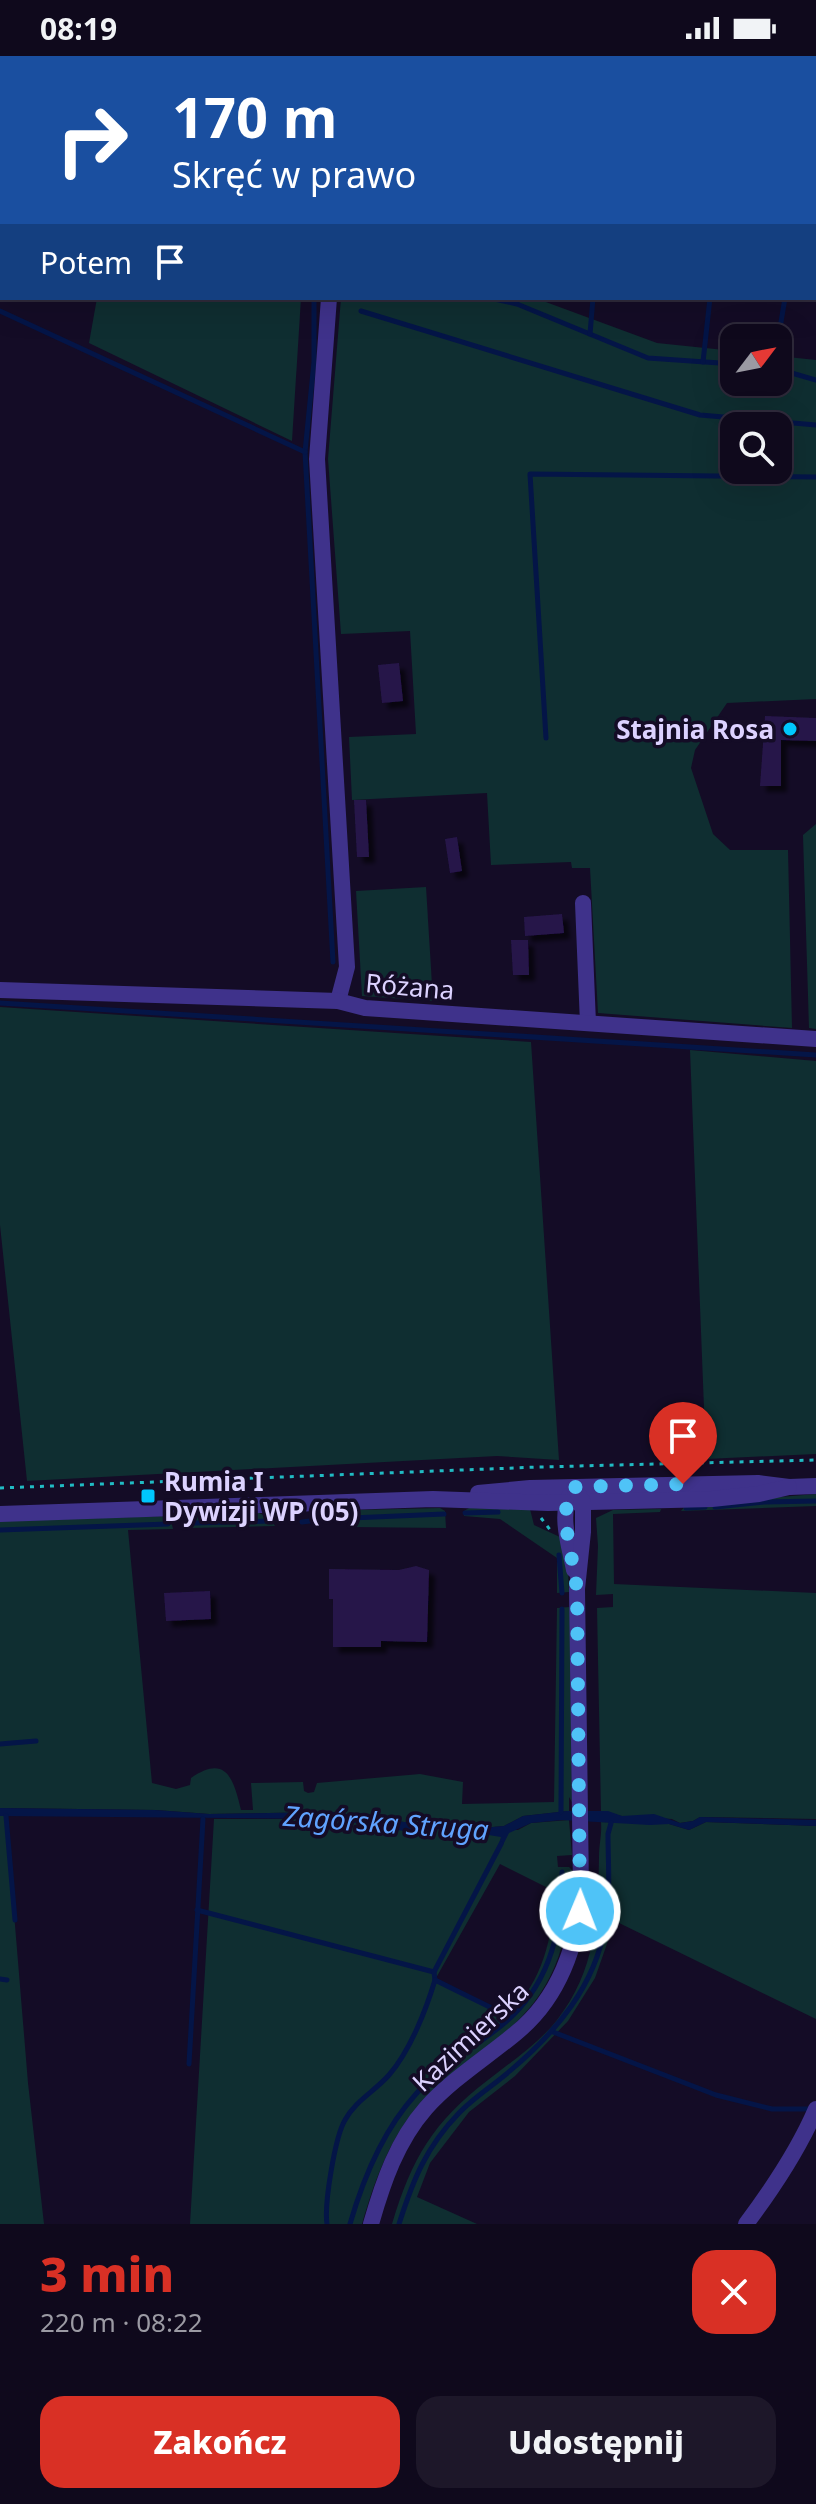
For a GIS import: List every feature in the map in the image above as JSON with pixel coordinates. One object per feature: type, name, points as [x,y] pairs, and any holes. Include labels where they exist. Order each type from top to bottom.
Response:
[{"type":"street","points":[[329,300],[317,459],[347,967],[338,1001]]},
{"type":"street","points":[[583,903],[588,1023]]},
{"type":"street","name":"Różana","points":[[0,990],[338,1001],[365,1008],[816,1039]]},
{"type":"street","points":[[433,1499],[509,1489],[758,1483],[816,1486]]},
{"type":"street","points":[[574,1487],[575,1502]]},
{"type":"street","points":[[0,1514],[433,1499],[575,1502],[712,1499],[789,1487]]},
{"type":"street","name":"Kazimierska","points":[[371,2224],[392,2162],[407,2134],[442,2091],[519,2031],[550,1995],[570,1954],[581,1891],[577,1589],[583,1532],[575,1502]]},
{"type":"street","points":[[746,2224],[775,2185],[816,2109]]},
{"type":"path","points":[[0,1488],[539,1467],[816,1460]]},
{"type":"path","points":[[539,1510],[550,1531],[558,1535]]},
{"type":"green space","points":[[97,300],[301,300],[292,441],[89,343]]},
{"type":"green space","points":[[341,300],[540,300],[657,343],[720,350],[720,396],[792,396],[792,357],[816,360],[816,699],[727,703],[695,750],[691,768],[713,834],[730,850],[788,850],[792,1028],[598,1013],[590,868],[572,868],[571,862],[491,865],[487,793],[352,800],[349,737],[416,734],[410,631],[341,634],[328,459]]},
{"type":"green space","points":[[816,824],[816,1029],[809,1028],[803,835]]},
{"type":"green space","points":[[426,887],[433,1001],[362,996],[356,891]]},
{"type":"green space","points":[[0,1007],[531,1042],[559,1460],[497,1456],[27,1481],[0,1225]]},
{"type":"green space","points":[[690,1050],[816,1061],[816,1454],[706,1459]]},
{"type":"green space","points":[[816,1494],[816,1506],[681,1511],[686,1505]]},
{"type":"green space","points":[[440,1508],[445,1511],[446,1528],[351,1527],[350,1514],[355,1510]]},
{"type":"green space","points":[[469,1508],[530,1509],[534,1525],[560,1537],[568,1571],[569,1592],[557,1593],[557,1558],[500,1519],[464,1516],[464,1511]]},
{"type":"green space","points":[[661,1509],[660,1512],[613,1514],[614,1584],[816,1593],[816,1819],[700,1817],[680,1823],[672,1819],[601,1812],[597,1608],[613,1607],[613,1594],[596,1595],[596,1518],[613,1510]]},
{"type":"green space","points":[[259,1513],[270,1518],[275,1526],[190,1528],[190,1521],[197,1516]]},
{"type":"green space","points":[[170,1516],[173,1529],[128,1530],[152,1783],[176,1789],[190,1785],[191,1778],[203,1771],[221,1769],[232,1781],[241,1810],[253,1810],[251,1783],[303,1782],[304,1791],[308,1793],[314,1792],[317,1783],[420,1774],[463,1782],[462,1804],[554,1802],[557,1608],[570,1607],[572,1802],[569,1797],[569,1811],[523,1816],[504,1826],[482,1828],[456,1822],[404,1822],[332,1812],[209,1814],[155,1810],[0,1808],[0,1521]]},
{"type":"green space","points":[[0,1816],[6,1816],[28,2083],[44,2224],[0,2224]]},
{"type":"green space","points":[[214,1819],[331,1819],[415,1832],[424,1829],[518,1830],[531,1823],[569,1820],[572,1855],[557,1856],[558,1867],[572,1870],[571,1893],[564,1936],[550,1976],[526,2012],[449,2076],[406,2121],[383,2163],[362,2224],[190,2224]],"holes":[[[500,1864],[558,1893],[548,1944],[537,1975],[529,1989],[505,2015],[436,1978]]]},
{"type":"green space","points":[[601,1822],[669,1824],[689,1830],[706,1822],[816,1826],[816,2019],[615,1921],[595,1978],[568,2021],[515,2076],[469,2112],[430,2163],[417,2197],[477,2224],[392,2224],[417,2161],[439,2127],[469,2096],[542,2037],[557,2020],[580,1982],[596,1922]]},
{"type":"water","name":"Zagórska Struga","points":[[0,1808],[155,1810],[209,1814],[332,1812],[404,1822],[456,1822],[482,1828],[504,1826],[523,1816],[567,1811],[608,1811],[622,1816],[654,1814],[680,1823],[700,1817],[816,1820],[816,1826],[706,1822],[689,1830],[669,1824],[562,1820],[531,1823],[509,1833],[503,1845],[499,1843],[501,1837],[445,1828],[404,1831],[331,1819],[0,1816]]},
{"type":"building","points":[[399,663],[403,701],[382,703],[378,665]]},
{"type":"building","points":[[765,716],[816,718],[816,741],[781,740],[781,786],[760,786]]},
{"type":"building","points":[[354,800],[366,800],[369,857],[357,857]]},
{"type":"building","points":[[457,837],[462,871],[450,873],[445,839]]},
{"type":"building","points":[[562,914],[564,933],[525,936],[524,917]]},
{"type":"building","points":[[511,940],[528,940],[529,975],[513,975]]},
{"type":"building","points":[[416,1566],[429,1570],[427,1642],[381,1641],[381,1647],[333,1647],[333,1599],[329,1599],[329,1569],[399,1570]]},
{"type":"building","points":[[210,1591],[211,1619],[166,1621],[164,1593]]},
{"type":"waterway","points":[[314,300],[314,362],[305,452],[333,962]]},
{"type":"waterway","points":[[499,300],[517,304],[648,358],[720,363]]},
{"type":"waterway","points":[[590,334],[593,300]]},
{"type":"waterway","points":[[703,362],[710,300]]},
{"type":"waterway","points":[[781,324],[785,300]]},
{"type":"waterway","points":[[0,311],[305,452]]},
{"type":"waterway","points":[[361,311],[700,415],[816,425]]},
{"type":"waterway","points":[[792,373],[816,380]]},
{"type":"waterway","points":[[546,738],[530,474],[816,477]]},
{"type":"waterway","points":[[0,1003],[816,1055]]},
{"type":"waterway","points":[[715,1507],[816,1501]]},
{"type":"waterway","points":[[686,1508],[705,1507]]},
{"type":"waterway","points":[[465,1513],[498,1512]]},
{"type":"waterway","points":[[351,1518],[444,1514]]},
{"type":"waterway","points":[[302,1522],[333,1518]]},
{"type":"waterway","points":[[194,1523],[268,1521]]},
{"type":"waterway","points":[[0,1530],[168,1524]]},
{"type":"waterway","points":[[559,1555],[562,1593]]},
{"type":"waterway","points":[[561,1812],[562,1609]]},
{"type":"waterway","points":[[0,1744],[36,1741]]},
{"type":"waterway","points":[[6,1816],[15,1920]]},
{"type":"waterway","points":[[189,2064],[203,1819]]},
{"type":"waterway","points":[[399,2224],[422,2165],[438,2138],[465,2107],[543,2040],[583,1988],[600,1948],[607,1915],[608,1834],[611,1823]]},
{"type":"waterway","name":"Zagórska Struga","points":[[435,1980],[434,1972],[501,1844]]},
{"type":"waterway","points":[[350,2224],[376,2155],[405,2108],[435,2075],[518,2010],[542,1975],[556,1936],[562,1872]]},
{"type":"waterway","points":[[197,1910],[434,1972]]},
{"type":"waterway","points":[[0,1979],[7,1980]]},
{"type":"waterway","points":[[327,2224],[331,2171],[341,2129],[354,2107],[389,2075],[404,2054],[435,1980],[510,2017]]},
{"type":"waterway","points":[[553,2032],[716,2095],[772,2109],[813,2109]]},
{"type":"place","name":"Stajnia Rosa","points":[[790,729]]},
{"type":"place","name":"Rumia I Dywizji WP (05)","points":[[148,1496]]},
{"type":"route","points":[[580,1911],[577,1589],[567,1532],[566,1502],[574,1487],[683,1484]]}]
